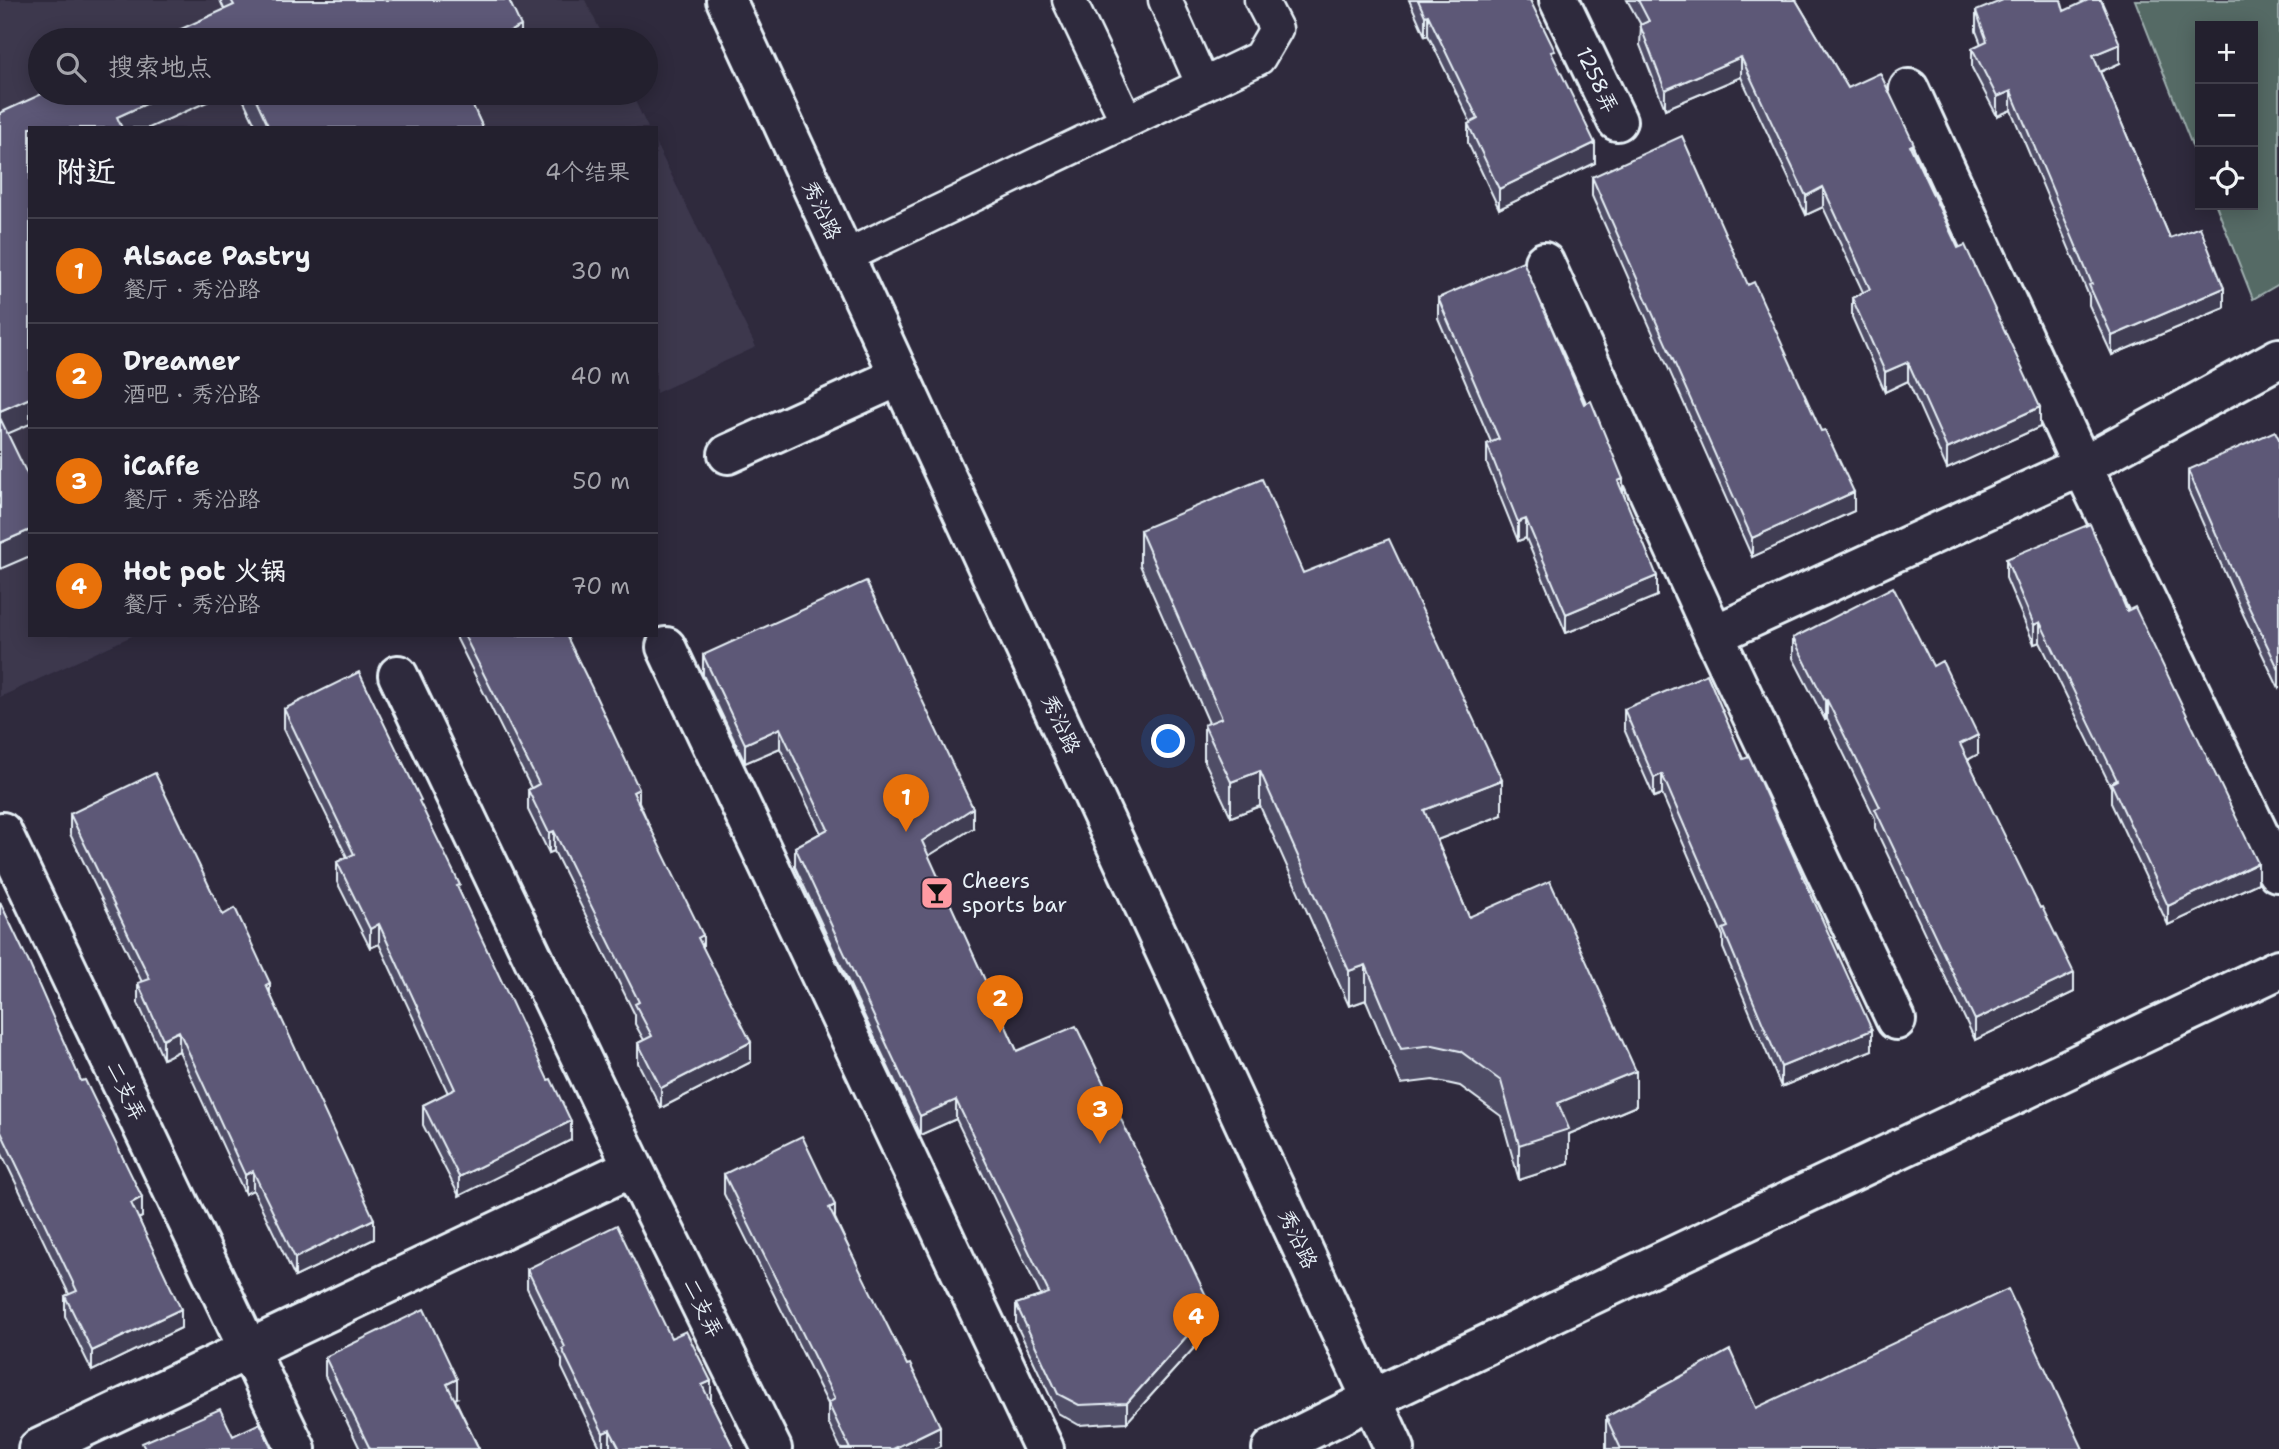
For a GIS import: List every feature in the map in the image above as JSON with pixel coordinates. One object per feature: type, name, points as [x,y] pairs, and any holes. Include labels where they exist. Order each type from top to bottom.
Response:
[{"type":"street","name":"秀沿路","points":[[726,0],[1395,1449]]},
{"type":"street","name":"1258弄","points":[[1559,0],[1617,121]]},
{"type":"street","points":[[1909,89],[2082,466],[2277,872]]},
{"type":"street","points":[[1544,262],[1714,635],[1896,1020]]},
{"type":"street","points":[[1714,635],[2082,466],[2279,358]]},
{"type":"street","points":[[728,454],[900,376]]},
{"type":"street","points":[[666,647],[1044,1449]]},
{"type":"street","name":"二支弄","points":[[398,675],[772,1449]]},
{"type":"street","name":"二支弄","points":[[2,832],[296,1449]]},
{"type":"street","points":[[1272,1449],[1372,1399],[2279,969]]},
{"type":"street","points":[[38,1449],[634,1167]]},
{"type":"lane","points":[[1069,0],[1126,120]]},
{"type":"lane","points":[[1165,0],[1202,83]]},
{"type":"lane","points":[[844,257],[1202,83],[1259,58],[1276,29],[1261,0]]},
{"type":"shaded area","points":[[0,0],[585,0],[599,28],[28,28],[28,105],[637,105],[647,126],[28,126],[28,637],[130,637],[0,697]]},
{"type":"shaded area","points":[[658,148],[756,347],[658,392]]},
{"type":"green space","points":[[2135,0],[2279,0],[2279,284],[2253,299],[2218,210],[2258,210],[2258,21],[2195,21],[2195,153]]},
{"type":"building","points":[[231,0],[509,0],[521,26],[183,28],[234,5]]},
{"type":"building","points":[[1418,0],[1530,0],[1555,51],[1551,52],[1595,143],[1499,189],[1468,124],[1478,119],[1428,15],[1425,16]]},
{"type":"building","points":[[1638,0],[1796,0],[1848,88],[1880,73],[1914,144],[1910,146],[1958,248],[1965,245],[2040,407],[1947,449],[1908,362],[1885,372],[1852,298],[1870,289],[1823,187],[1806,196],[1741,57],[1665,90],[1640,25],[1649,21]]},
{"type":"building","points":[[2003,0],[2061,0],[2064,11],[2088,0],[2101,0],[2120,44],[2093,55],[2170,238],[2200,227],[2224,288],[2112,336],[2011,91],[1997,97],[1972,48],[1987,41],[1976,11]]},
{"type":"building","points":[[28,100],[28,105],[144,105],[117,117],[121,126],[28,126],[28,399],[0,411],[0,113]]},
{"type":"building","points":[[258,105],[472,105],[482,126],[268,126]]},
{"type":"building","points":[[1682,136],[1748,285],[1754,282],[1821,431],[1825,430],[1854,492],[1752,538],[1592,177]]},
{"type":"building","points":[[1523,261],[1584,404],[1591,401],[1623,479],[1618,481],[1657,576],[1566,614],[1526,519],[1518,522],[1487,444],[1499,439],[1438,298]]},
{"type":"building","points":[[0,418],[28,476],[28,531],[0,543]]},
{"type":"building","points":[[2275,431],[2279,439],[2279,670],[2188,470]]},
{"type":"building","points":[[1262,479],[1303,573],[1389,539],[1502,780],[1424,810],[1469,917],[1550,881],[1636,1071],[1558,1103],[1569,1129],[1519,1145],[1501,1081],[1460,1051],[1433,1045],[1401,1049],[1366,965],[1349,971],[1260,771],[1231,782],[1204,725],[1222,718],[1140,530]]},
{"type":"building","points":[[2090,524],[2127,611],[2135,607],[2258,863],[2168,906],[2111,783],[2117,780],[2040,622],[2034,625],[2006,559]]},
{"type":"building","points":[[866,581],[973,808],[922,841],[1017,1051],[1076,1026],[1212,1308],[1127,1403],[1079,1405],[1058,1394],[1016,1304],[1049,1293],[956,1100],[920,1116],[795,847],[828,829],[780,728],[745,744],[703,655]]},
{"type":"building","points":[[1893,587],[1933,666],[1942,661],[1978,735],[1960,744],[2074,973],[1975,1020],[1875,809],[1880,807],[1793,638]]},
{"type":"building","points":[[465,637],[567,637],[639,789],[633,792],[703,935],[698,938],[751,1042],[661,1088],[638,1043],[652,1036],[635,1004],[639,1002],[554,831],[549,833],[528,790],[539,784]]},
{"type":"building","points":[[359,672],[421,800],[419,801],[460,885],[457,886],[548,1080],[551,1079],[571,1121],[459,1177],[423,1105],[455,1089],[379,924],[370,929],[337,862],[354,854],[284,709]]},
{"type":"building","points":[[1707,674],[1743,759],[1749,757],[1872,1030],[1781,1067],[1723,929],[1728,927],[1662,774],[1654,778],[1624,709]]},
{"type":"building","points":[[155,773],[223,915],[235,908],[270,983],[266,985],[374,1219],[295,1258],[253,1171],[245,1175],[179,1031],[163,1039],[138,983],[150,979],[70,814]]},
{"type":"building","points":[[0,902],[81,1081],[85,1080],[142,1197],[131,1203],[181,1309],[92,1351],[65,1296],[77,1291],[0,1130]]},
{"type":"building","points":[[802,1136],[835,1205],[829,1208],[940,1426],[893,1449],[850,1449],[828,1403],[835,1399],[724,1174]]},
{"type":"building","points":[[617,1225],[671,1338],[686,1331],[711,1381],[702,1385],[734,1449],[620,1449],[610,1430],[603,1433],[527,1269]]},
{"type":"building","points":[[2008,1289],[2083,1449],[1621,1449],[1606,1417],[1730,1350],[1756,1408]]},
{"type":"building","points":[[424,1309],[457,1379],[447,1384],[479,1449],[370,1449],[325,1357]]},
{"type":"building","points":[[220,1409],[233,1436],[260,1423],[272,1449],[145,1449],[142,1443]]},
{"type":"place","name":"Alsace Pastry","points":[[906,832]]},
{"type":"place","name":"Cheers sports bar","points":[[937,893]]},
{"type":"place","name":"Dreamer","points":[[1000,1033]]},
{"type":"place","name":"iCaffe","points":[[1100,1144]]},
{"type":"place","name":"Hot pot 火锅","points":[[1196,1351]]}]
